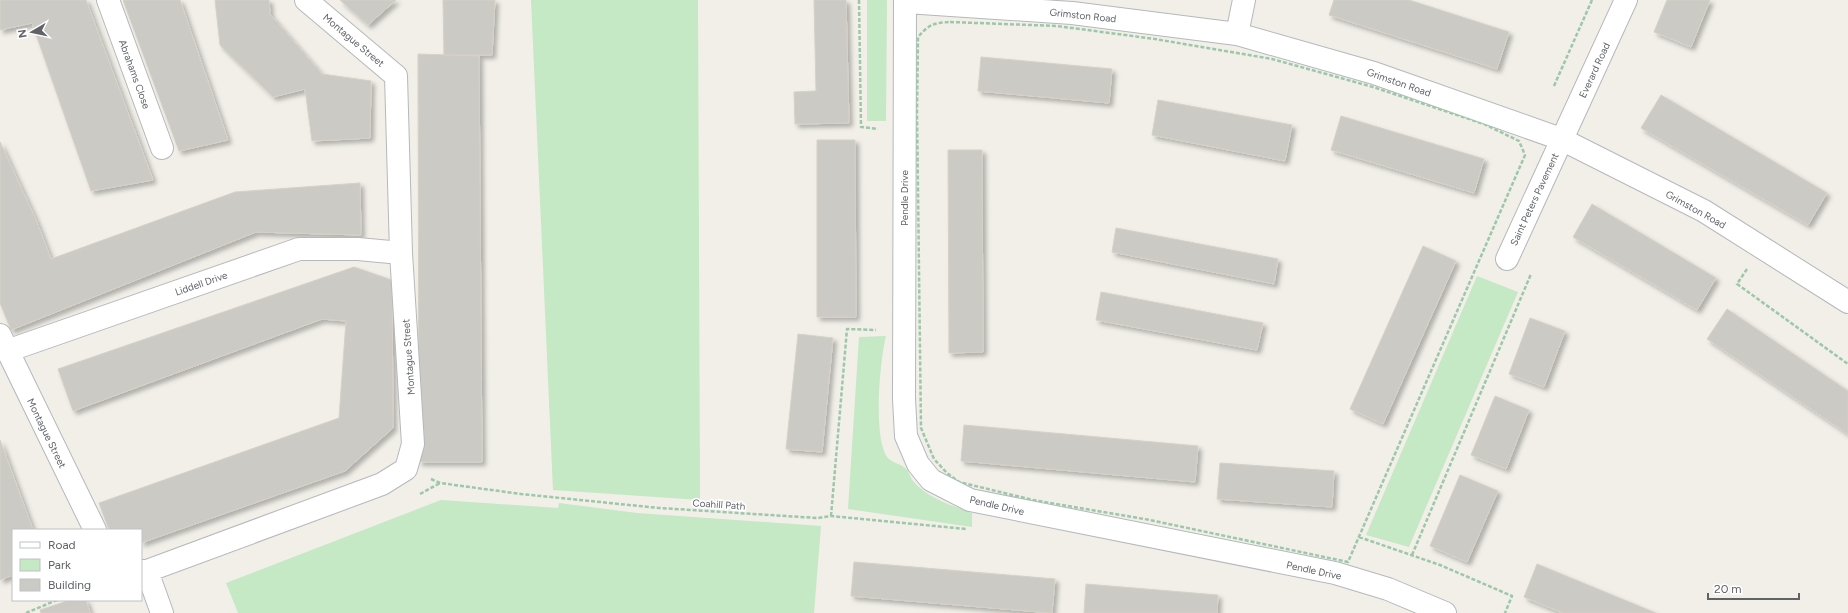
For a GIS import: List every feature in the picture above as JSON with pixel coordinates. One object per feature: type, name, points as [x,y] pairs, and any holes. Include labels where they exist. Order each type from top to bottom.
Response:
[{"type":"street","name":"Abrahams Close","points":[[108,0],[162,148]]},
{"type":"street","name":"Montague Street","points":[[306,0],[396,76],[401,253],[413,444],[406,469]]},
{"type":"street","points":[[1237,34],[1244,0]]},
{"type":"street","name":"Everard Road","points":[[1561,139],[1626,0]]},
{"type":"street","name":"Grimston Road","points":[[906,1],[1072,13],[1237,34],[1374,73],[1561,139],[1704,211],[1848,302]]},
{"type":"street","name":"Pendle Drive","points":[[906,1],[904,399],[906,436],[918,464],[931,480],[970,500],[1335,573],[1388,589],[1445,613]]},
{"type":"street","name":"Saint Peters Pavement","points":[[1506,259],[1561,139]]},
{"type":"street","name":"Liddell Drive","points":[[4,343],[299,249],[358,250],[401,253]]},
{"type":"street","name":"Montague Street","points":[[4,343],[95,529]]},
{"type":"street","points":[[162,613],[144,571],[382,484],[406,469]]},
{"type":"path","points":[[859,0],[862,127],[878,128],[878,136]]},
{"type":"path","points":[[1553,89],[1592,0]]},
{"type":"path","points":[[950,22],[1057,26],[1156,39],[1272,59],[1373,87],[1477,121],[1519,141],[1525,155],[1359,537],[1348,562],[1150,520],[1033,500],[959,482],[934,460],[921,428],[917,104],[918,37],[926,27],[936,23],[950,22]]},
{"type":"path","points":[[1749,267],[1737,284],[1848,364]]},
{"type":"path","points":[[1412,555],[1533,271]]},
{"type":"path","points":[[831,516],[847,329],[880,330]]},
{"type":"path","name":"Coahill Path","points":[[406,469],[440,483],[521,494],[659,508],[818,518],[831,516],[970,529]]},
{"type":"path","points":[[1359,537],[1440,565],[1512,596],[1505,613]]},
{"type":"path","points":[[26,613],[55,601]]},
{"type":"green space","points":[[531,0],[698,0],[700,500],[553,490]]},
{"type":"green space","points":[[867,0],[887,0],[886,121],[867,121]]},
{"type":"green space","points":[[1477,276],[1518,292],[1409,547],[1366,535]]},
{"type":"green space","points":[[886,336],[879,400],[879,419],[884,450],[889,459],[906,469],[913,481],[925,492],[948,504],[972,513],[972,527],[848,509],[859,337]]},
{"type":"green space","points":[[441,500],[558,508],[559,503],[637,513],[821,526],[814,613],[238,613],[226,583]]},
{"type":"building","points":[[0,0],[86,0],[153,180],[91,191],[32,23],[0,30]]},
{"type":"building","points":[[123,0],[180,0],[228,140],[179,151]]},
{"type":"building","points":[[215,0],[269,0],[270,14],[322,74],[371,81],[370,138],[312,141],[305,89],[273,97],[220,45]]},
{"type":"building","points":[[340,0],[396,0],[368,25]]},
{"type":"building","points":[[443,0],[495,0],[492,55],[444,55]]},
{"type":"building","points":[[814,0],[846,0],[849,123],[795,124],[794,92],[816,91]]},
{"type":"building","points":[[1334,0],[1409,0],[1509,32],[1497,69],[1329,15]]},
{"type":"building","points":[[1667,0],[1710,0],[1691,47],[1654,32]]},
{"type":"building","points":[[418,54],[479,56],[482,462],[419,462]]},
{"type":"building","points":[[981,57],[1112,69],[1109,103],[978,91]]},
{"type":"building","points":[[1661,95],[1827,193],[1808,225],[1641,128]]},
{"type":"building","points":[[1158,100],[1292,125],[1285,161],[1152,135]]},
{"type":"building","points":[[1341,116],[1484,159],[1474,193],[1331,150]]},
{"type":"building","points":[[817,140],[855,140],[856,317],[817,317]]},
{"type":"building","points":[[0,142],[36,220],[51,259],[235,192],[360,183],[361,235],[256,232],[11,330],[0,303]]},
{"type":"building","points":[[948,150],[982,150],[983,352],[949,353]]},
{"type":"building","points":[[1592,204],[1716,278],[1697,310],[1573,237]]},
{"type":"building","points":[[1116,228],[1278,259],[1274,284],[1112,252]]},
{"type":"building","points":[[1423,246],[1456,261],[1383,424],[1350,409]]},
{"type":"building","points":[[354,267],[392,280],[393,428],[345,471],[142,543],[142,529],[109,529],[99,503],[339,418],[346,321],[322,319],[73,411],[58,369]]},
{"type":"building","points":[[1101,292],[1263,323],[1257,350],[1096,320]]},
{"type":"building","points":[[1727,309],[1848,391],[1848,434],[1707,339]]},
{"type":"building","points":[[1530,318],[1565,331],[1544,387],[1509,374]]},
{"type":"building","points":[[798,334],[833,338],[822,452],[786,449]]},
{"type":"building","points":[[1495,396],[1529,410],[1506,469],[1471,455]]},
{"type":"building","points":[[964,425],[1198,446],[1195,482],[961,461]]},
{"type":"building","points":[[0,440],[33,529],[12,529],[12,575],[0,580]]},
{"type":"building","points":[[1220,463],[1334,471],[1332,507],[1217,499]]},
{"type":"building","points":[[1460,475],[1498,491],[1467,562],[1430,546]]},
{"type":"building","points":[[854,562],[1055,579],[1052,613],[851,596]]},
{"type":"building","points":[[1537,564],[1656,613],[1563,613],[1524,597]]},
{"type":"building","points":[[1086,584],[1218,595],[1217,613],[1084,613]]},
{"type":"building","points":[[67,601],[86,601],[90,613],[41,613],[40,610]]}]
